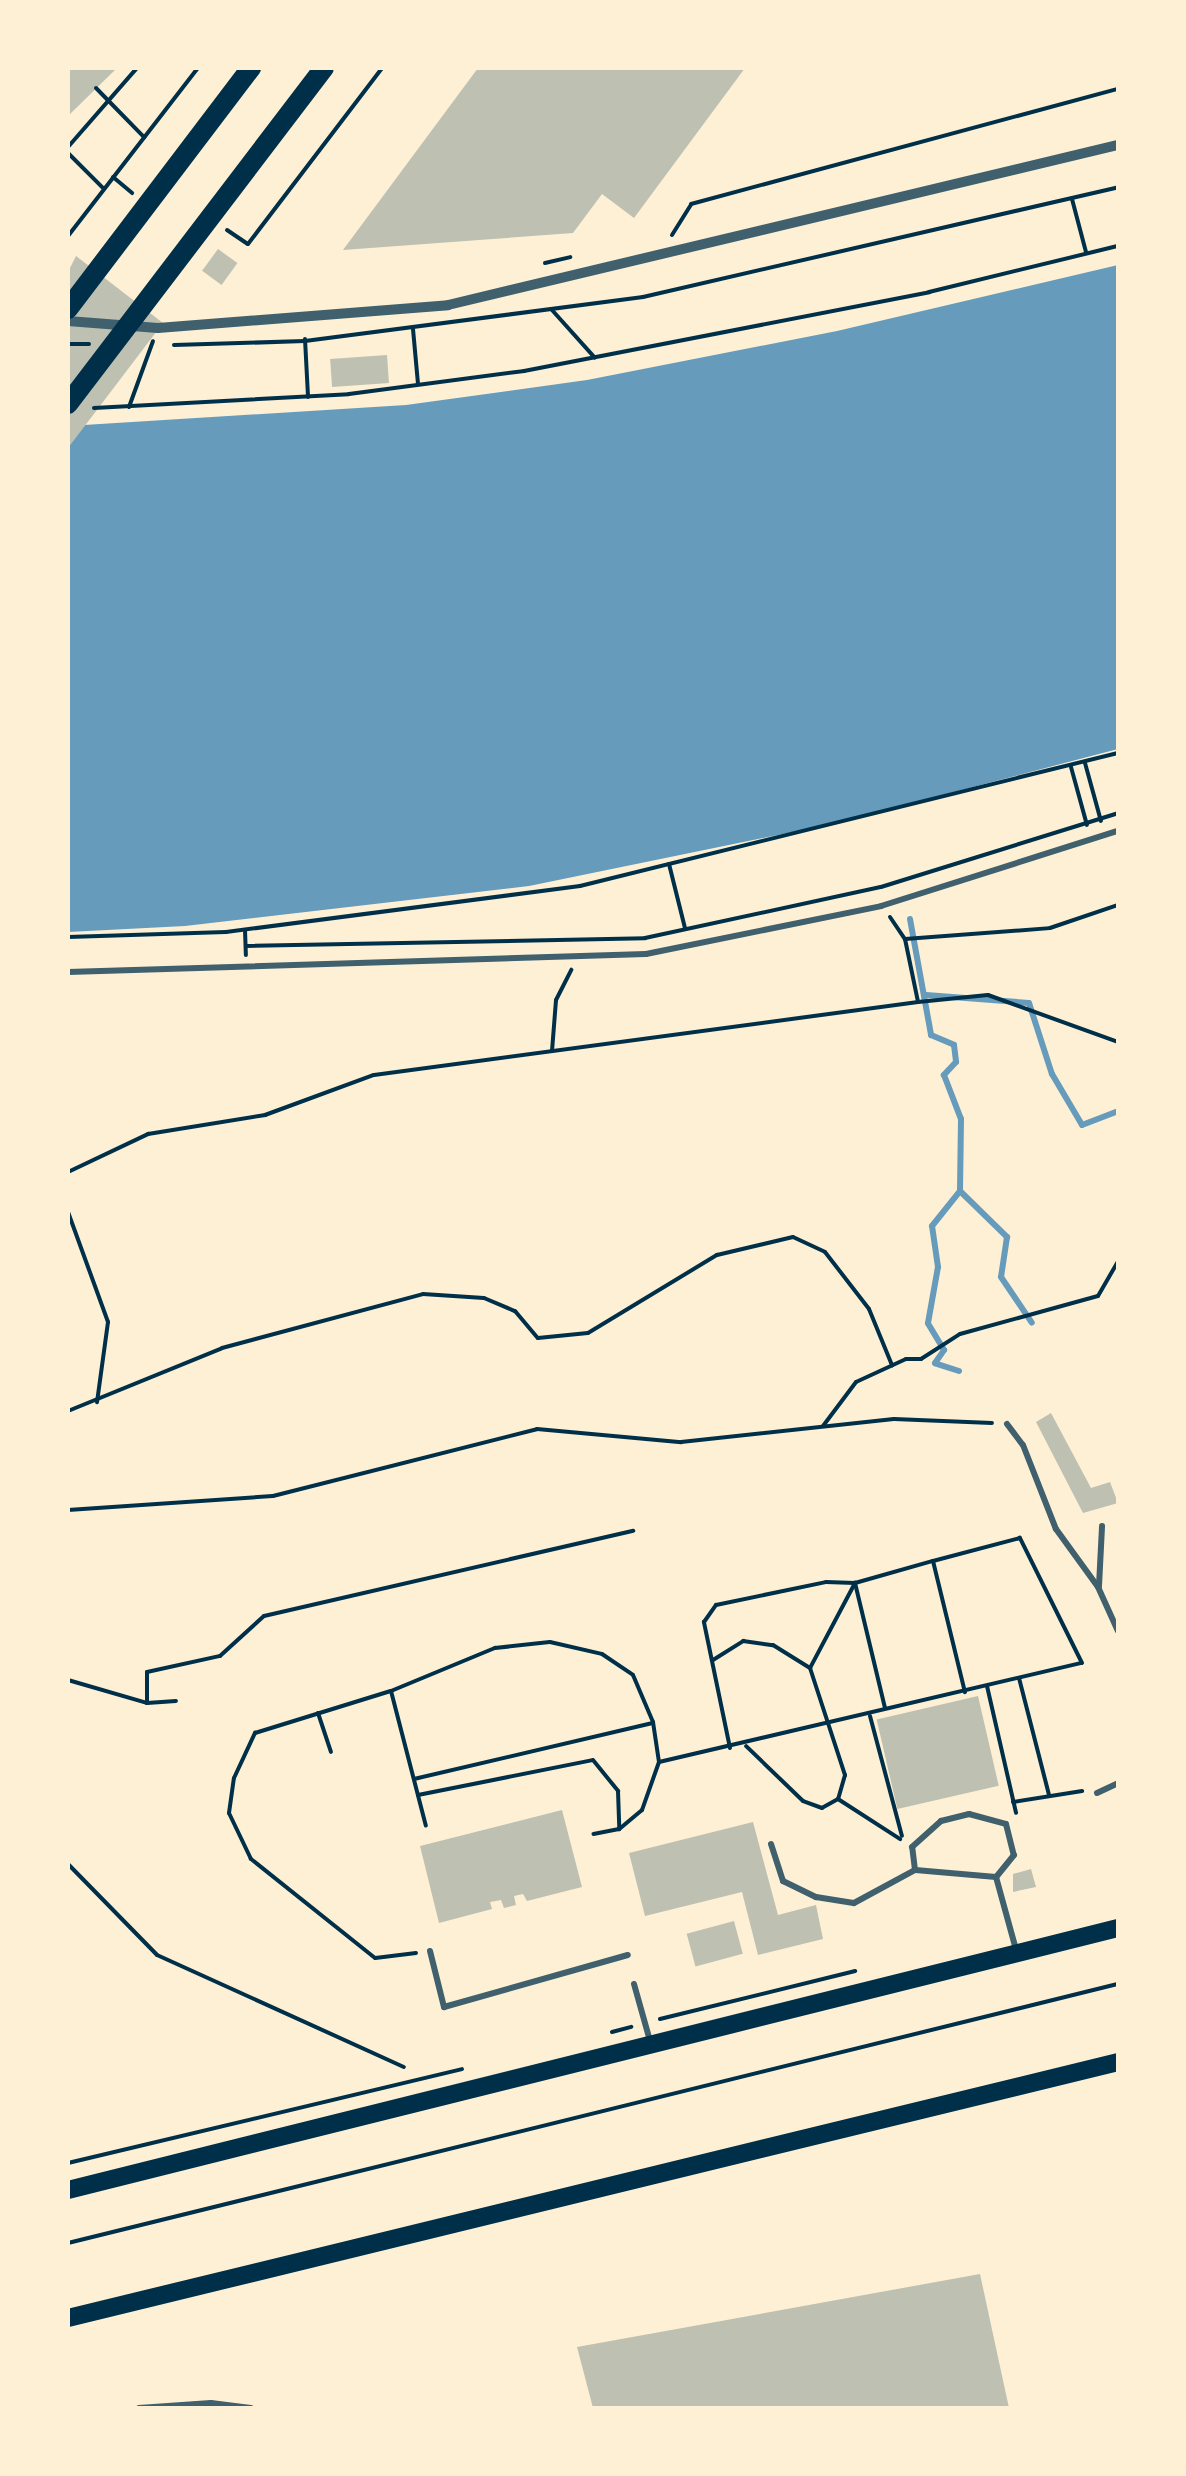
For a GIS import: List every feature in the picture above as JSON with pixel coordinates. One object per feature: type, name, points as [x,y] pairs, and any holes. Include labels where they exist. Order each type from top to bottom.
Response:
[{"type":"main road","points":[[68,309],[251,68]]},
{"type":"main road","points":[[72,406],[324,68]]},
{"type":"main road","points":[[68,2190],[648,2032],[1118,1928]]},
{"type":"main road","points":[[68,2318],[1118,2062]]},
{"type":"street","points":[[68,321],[158,328],[412,309],[1118,145]]},
{"type":"lane","points":[[68,972],[646,954],[882,906],[1118,831]]},
{"type":"lane","points":[[1007,1424],[1023,1445],[1056,1529],[1098,1587],[1118,1631]]},
{"type":"lane","points":[[1098,1587],[1102,1526]]},
{"type":"lane","points":[[1097,1794],[1118,1783]]},
{"type":"lane","points":[[916,1870],[912,1848],[940,1822],[968,1814],[1006,1824],[1014,1855],[996,1877]]},
{"type":"lane","points":[[771,1844],[783,1881],[816,1896],[854,1903],[916,1870],[996,1877]]},
{"type":"lane","points":[[996,1877],[1017,1953]]},
{"type":"lane","points":[[430,1951],[444,2007],[628,1955]]},
{"type":"lane","points":[[634,1984],[648,2032]]},
{"type":"lane","points":[[140,2408],[211,2403],[252,2408]]},
{"type":"path","points":[[104,189],[68,150],[137,68]]},
{"type":"path","points":[[68,236],[197,68]]},
{"type":"path","points":[[217,241],[227,229],[248,244],[382,68]]},
{"type":"path","points":[[96,88],[144,137]]},
{"type":"path","points":[[655,239],[673,235],[691,204],[1118,89]]},
{"type":"path","points":[[113,177],[132,192]]},
{"type":"path","points":[[135,344],[305,340],[662,294],[1118,187]]},
{"type":"path","points":[[1072,199],[1086,253]]},
{"type":"path","points":[[72,406],[308,398],[596,358],[929,292],[1118,246]]},
{"type":"path","points":[[545,263],[582,255]]},
{"type":"path","points":[[412,309],[418,385]]},
{"type":"path","points":[[552,310],[596,358]]},
{"type":"path","points":[[306,319],[308,398]]},
{"type":"path","points":[[129,407],[158,328]]},
{"type":"path","points":[[68,344],[101,344]]},
{"type":"path","points":[[68,937],[246,930],[580,886],[1118,753]]},
{"type":"path","points":[[1085,763],[1100,819]]},
{"type":"path","points":[[1071,767],[1087,823]]},
{"type":"path","points":[[246,930],[246,946],[645,938],[881,888],[1118,813]]},
{"type":"path","points":[[226,954],[646,945],[883,896],[1118,821]]},
{"type":"path","points":[[670,864],[685,929]]},
{"type":"path","points":[[905,939],[1050,928],[1118,905]]},
{"type":"path","points":[[882,906],[905,939],[918,1002]]},
{"type":"path","points":[[552,1051],[556,1000],[571,972],[568,958]]},
{"type":"path","points":[[68,1172],[148,1134],[265,1114],[374,1075],[918,1002],[988,995],[1118,1042]]},
{"type":"path","points":[[68,1212],[108,1322],[98,1402]]},
{"type":"path","points":[[68,1411],[98,1402],[222,1348],[424,1294],[484,1298],[515,1311],[538,1338],[588,1333],[718,1255],[792,1238],[825,1252],[868,1309],[892,1366]]},
{"type":"path","points":[[822,1427],[856,1382],[892,1366],[921,1359],[960,1334],[1098,1296],[1118,1262]]},
{"type":"path","points":[[68,1510],[274,1496],[537,1429],[682,1442],[894,1419],[1007,1424]]},
{"type":"path","points":[[146,1703],[146,1672],[220,1656],[264,1616],[633,1531]]},
{"type":"path","points":[[659,1762],[730,1748],[1082,1663],[1020,1538],[855,1583],[826,1582],[716,1604],[704,1622],[730,1748]]},
{"type":"path","points":[[933,1561],[965,1692]]},
{"type":"path","points":[[810,1668],[855,1583]]},
{"type":"path","points":[[855,1583],[886,1711]]},
{"type":"path","points":[[713,1660],[742,1641],[773,1645],[810,1668],[832,1724],[845,1775],[838,1799],[822,1808],[804,1801],[744,1744]]},
{"type":"path","points":[[430,1951],[376,1958],[251,1859],[228,1813],[234,1778],[255,1733],[391,1691],[495,1648],[550,1642],[602,1654],[632,1675],[653,1722],[659,1762],[642,1810],[619,1829],[594,1834]]},
{"type":"path","points":[[1020,1678],[1049,1795]]},
{"type":"path","points":[[68,1680],[146,1703],[176,1701]]},
{"type":"path","points":[[988,1686],[1016,1814]]},
{"type":"path","points":[[391,1691],[426,1826]]},
{"type":"path","points":[[318,1713],[331,1752]]},
{"type":"path","points":[[870,1715],[897,1830],[912,1848]]},
{"type":"path","points":[[414,1779],[653,1722]]},
{"type":"path","points":[[418,1795],[593,1760],[618,1791],[619,1829]]},
{"type":"path","points":[[1012,1802],[1049,1795],[1097,1794]]},
{"type":"path","points":[[838,1799],[912,1848]]},
{"type":"path","points":[[68,1864],[157,1955],[404,2067]]},
{"type":"path","points":[[607,2033],[648,2032],[872,1967]]},
{"type":"path","points":[[68,2243],[1118,1984]]},
{"type":"path","points":[[68,2163],[472,2067]]},
{"type":"water","points":[[1118,265],[1118,749],[831,824],[529,886],[185,926],[68,932],[68,426],[406,405],[587,380],[837,331]]},
{"type":"building","points":[[68,68],[117,68],[68,116]]},
{"type":"building","points":[[478,68],[745,68],[634,218],[602,194],[573,233],[343,250]]},
{"type":"building","points":[[218,249],[237,263],[222,285],[202,271]]},
{"type":"building","points":[[76,256],[163,323],[68,448],[68,272]]},
{"type":"building","points":[[387,355],[389,383],[332,387],[330,359]]},
{"type":"building","points":[[1051,1413],[1091,1488],[1110,1482],[1118,1503],[1083,1513],[1036,1422]]},
{"type":"building","points":[[978,1696],[999,1786],[897,1809],[877,1719]]},
{"type":"building","points":[[562,1810],[582,1887],[527,1901],[523,1894],[514,1896],[516,1905],[504,1908],[501,1900],[490,1902],[492,1909],[439,1923],[420,1846]]},
{"type":"building","points":[[753,1822],[778,1915],[816,1905],[823,1939],[758,1955],[742,1892],[645,1916],[629,1853]]},
{"type":"building","points":[[1031,1869],[1036,1887],[1013,1892],[1013,1874]]},
{"type":"building","points":[[734,1921],[743,1954],[695,1967],[687,1934]]},
{"type":"building","points":[[980,2274],[1009,2408],[593,2408],[577,2347]]},
{"type":"waterway","points":[[910,919],[931,1035],[954,1045],[956,1062],[944,1075],[961,1119],[960,1191],[1007,1237],[1001,1277],[1032,1323]]},
{"type":"waterway","points":[[926,995],[1029,1003],[1052,1074],[1082,1125],[1118,1111]]},
{"type":"waterway","points":[[959,1371],[935,1363],[944,1350],[928,1323],[938,1267],[932,1226],[960,1191]]}]
